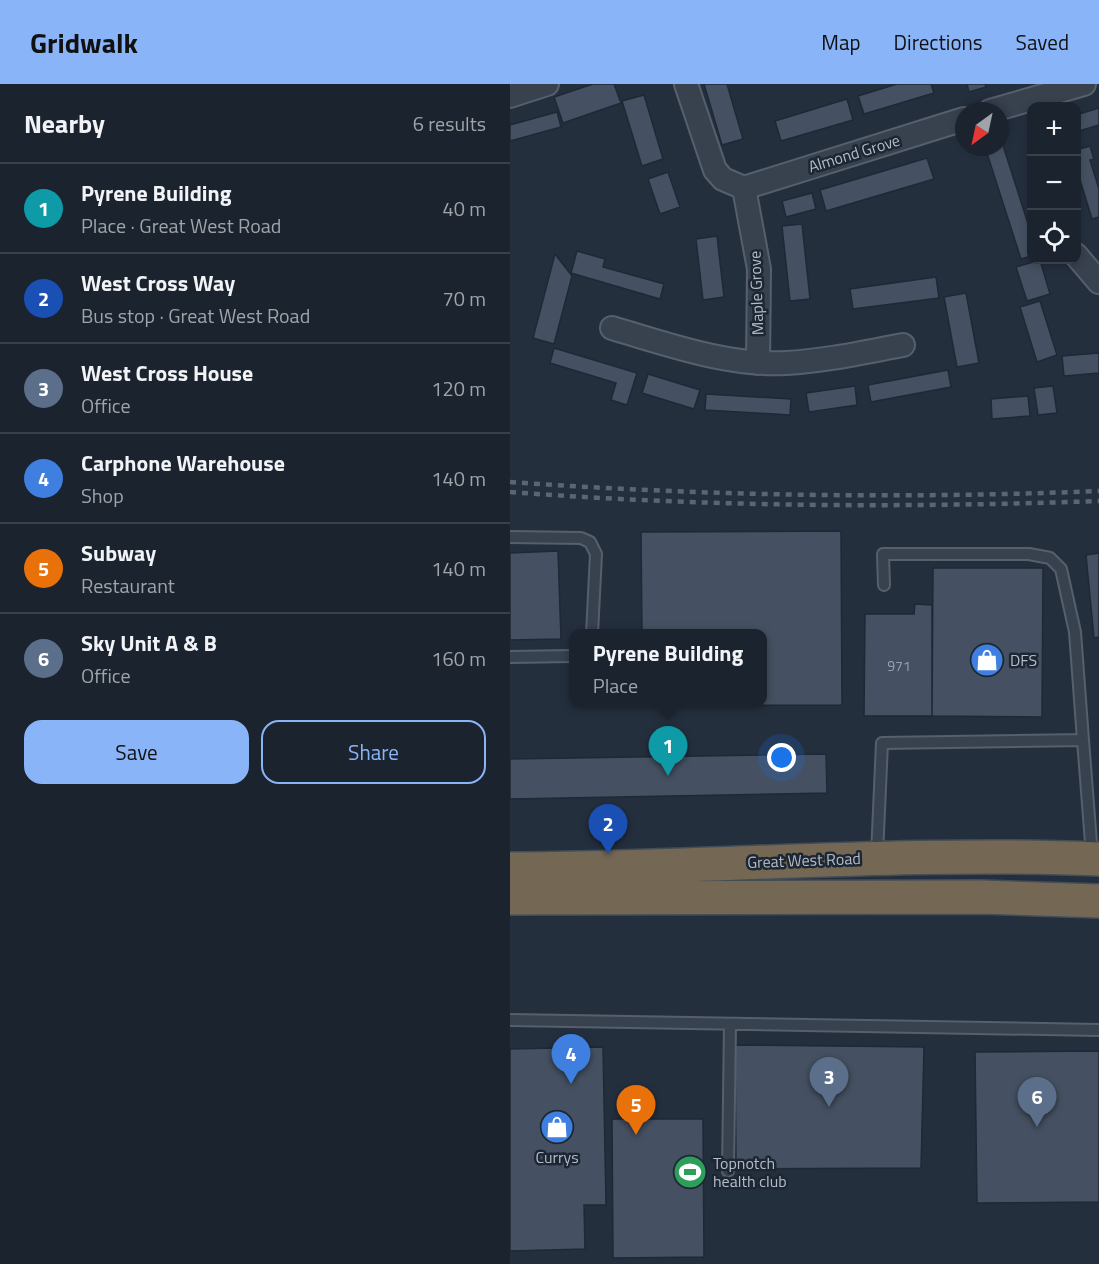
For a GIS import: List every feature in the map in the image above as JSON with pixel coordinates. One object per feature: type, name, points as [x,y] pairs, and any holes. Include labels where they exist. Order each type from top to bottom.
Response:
[{"type":"highway","name":"Great West Road","points":[[510,869],[651,867],[877,858],[1095,859]]},
{"type":"highway","points":[[981,897],[1099,925]]},
{"type":"highway","points":[[510,898],[981,897],[1099,901]]},
{"type":"street","points":[[510,96],[547,84]]},
{"type":"street","points":[[686,84],[715,170],[723,179],[744,188]]},
{"type":"street","points":[[1009,104],[1084,84]]},
{"type":"street","name":"Almond Grove","points":[[744,188],[955,122]]},
{"type":"street","name":"Maple Grove","points":[[744,188],[759,269],[758,363]]},
{"type":"street","points":[[1081,260],[1099,282]]},
{"type":"street","points":[[612,328],[704,354],[758,363],[786,363],[903,345]]},
{"type":"lane","points":[[510,537],[581,538],[590,542],[596,554],[592,629]]},
{"type":"lane","points":[[884,585],[883,554],[1029,554],[1050,558],[1061,569],[1075,632],[1095,859]]},
{"type":"lane","points":[[510,657],[569,656]]},
{"type":"lane","points":[[877,858],[882,744],[1083,740]]},
{"type":"lane","points":[[510,1020],[1099,1030]]},
{"type":"lane","points":[[728,1171],[729,1025]]},
{"type":"building","points":[[593,84],[614,84],[621,103],[563,123],[554,97]]},
{"type":"building","points":[[704,84],[727,84],[743,139],[722,145]]},
{"type":"building","points":[[897,84],[931,84],[934,93],[864,114],[858,96]]},
{"type":"building","points":[[967,84],[985,84],[986,87],[969,92]]},
{"type":"building","points":[[644,95],[663,159],[642,166],[622,101]]},
{"type":"building","points":[[847,99],[853,120],[781,141],[775,121]]},
{"type":"building","points":[[1099,108],[1099,125],[1081,130],[1081,113]]},
{"type":"building","points":[[557,112],[561,127],[510,141],[510,125]]},
{"type":"building","points":[[1090,146],[1094,159],[1090,160],[1099,189],[1099,217],[1092,219],[1081,183],[1081,149]]},
{"type":"building","points":[[988,156],[1006,156],[1027,220],[1027,257],[1021,259]]},
{"type":"building","points":[[927,158],[934,179],[826,211],[820,190]]},
{"type":"building","points":[[668,172],[680,207],[660,214],[648,179]]},
{"type":"building","points":[[812,193],[816,209],[786,217],[782,201]]},
{"type":"building","points":[[802,224],[810,299],[790,301],[782,226]]},
{"type":"building","points":[[717,236],[724,297],[703,300],[696,239]]},
{"type":"building","points":[[577,251],[605,259],[603,267],[664,284],[660,299],[571,273]]},
{"type":"building","points":[[555,254],[572,276],[554,344],[533,338]]},
{"type":"building","points":[[1027,264],[1041,264],[1050,294],[1027,301],[1016,267]]},
{"type":"building","points":[[936,277],[939,298],[853,309],[850,289]]},
{"type":"building","points":[[966,293],[979,363],[957,367],[944,297]]},
{"type":"building","points":[[1040,301],[1057,355],[1037,362],[1020,307]]},
{"type":"building","points":[[554,348],[637,373],[627,405],[611,400],[616,383],[550,363]]},
{"type":"building","points":[[1099,353],[1099,373],[1064,376],[1062,356]]},
{"type":"building","points":[[948,370],[951,387],[871,402],[868,385]]},
{"type":"building","points":[[648,374],[700,390],[694,409],[642,393]]},
{"type":"building","points":[[855,386],[857,405],[809,412],[806,393]]},
{"type":"building","points":[[1053,386],[1057,413],[1038,415],[1034,388]]},
{"type":"building","points":[[706,394],[791,399],[790,415],[705,410]]},
{"type":"building","points":[[1028,396],[1030,416],[992,419],[991,399]]},
{"type":"building","points":[[841,531],[842,705],[767,705],[767,629],[642,629],[641,532]]},
{"type":"building","points":[[558,551],[561,639],[510,640],[510,553]]},
{"type":"building","points":[[1099,553],[1099,637],[1094,638],[1086,555]]},
{"type":"building","name":"DFS","points":[[933,568],[1043,568],[1042,717],[932,716]]},
{"type":"building","points":[[915,604],[932,605],[932,716],[864,716],[865,614],[914,614]]},
{"type":"building","points":[[826,754],[827,793],[510,799],[510,759]]},
{"type":"building","points":[[735,1045],[924,1047],[921,1168],[736,1169]]},
{"type":"building","name":"Currys","points":[[603,1047],[606,1205],[584,1205],[585,1249],[510,1251],[510,1049]]},
{"type":"building","points":[[1099,1051],[1099,1202],[977,1203],[975,1052]]},
{"type":"building","points":[[612,1119],[703,1119],[704,1257],[613,1258]]},
{"type":"railway","points":[[510,482],[804,495],[951,495],[1099,491]]},
{"type":"railway","points":[[510,492],[657,501],[804,505],[951,505],[1099,501]]},
{"type":"place","name":"DFS","points":[[987,660]]},
{"type":"place","name":"Pyrene Building","points":[[668,776]]},
{"type":"place","name":"West Cross Way","points":[[608,854]]},
{"type":"place","name":"Carphone Warehouse","points":[[571,1084]]},
{"type":"place","name":"West Cross House","points":[[829,1107]]},
{"type":"place","name":"Currys","points":[[557,1127]]},
{"type":"place","name":"Sky Unit A & B","points":[[1037,1127]]},
{"type":"place","name":"Subway","points":[[636,1135]]},
{"type":"place","name":"Topnotch health club","points":[[690,1172]]}]
